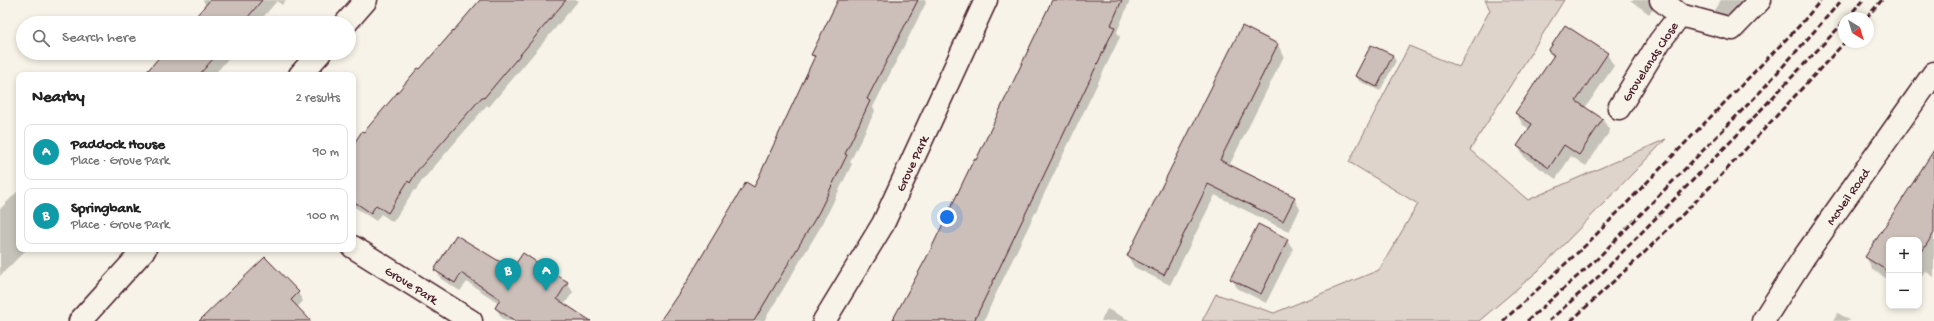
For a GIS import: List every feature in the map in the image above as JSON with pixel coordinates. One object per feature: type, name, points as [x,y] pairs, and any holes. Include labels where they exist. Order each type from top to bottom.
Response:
[{"type":"street","points":[[352,16],[366,0]]},
{"type":"street","name":"Grove Park","points":[[824,321],[883,224],[986,0]]},
{"type":"street","name":"Grovelands Close","points":[[1660,0],[1680,15],[1732,29],[1760,0]]},
{"type":"street","name":"Grovelands Close","points":[[1619,108],[1660,41],[1680,15]]},
{"type":"street","points":[[303,72],[314,60]]},
{"type":"street","name":"McNeil Road","points":[[1763,321],[1804,257],[1934,73]]},
{"type":"street","name":"Grove Park","points":[[356,249],[471,321]]},
{"type":"street","points":[[80,321],[142,252]]},
{"type":"shaded area","points":[[1485,0],[1564,0],[1470,150],[1528,200],[1666,139],[1538,271],[1479,321],[1202,321],[1216,294],[1274,313],[1379,270],[1418,204],[1349,162],[1409,46],[1459,67],[1490,10]]},
{"type":"building","points":[[210,0],[262,0],[249,16],[196,16]]},
{"type":"building","points":[[480,0],[566,0],[484,98],[482,97],[417,171],[410,183],[408,181],[388,213],[376,205],[371,213],[356,203],[356,140],[362,131],[364,132],[418,68],[420,69]]},
{"type":"building","points":[[838,0],[918,0],[867,99],[870,101],[845,154],[847,155],[819,212],[754,321],[660,321],[687,281],[746,182],[754,187],[815,56],[811,55]]},
{"type":"building","points":[[1052,0],[1122,0],[1111,25],[1115,27],[974,321],[892,321],[929,253],[974,159],[976,160]]},
{"type":"building","points":[[1565,25],[1608,53],[1576,101],[1603,119],[1579,155],[1564,145],[1549,168],[1517,146],[1532,124],[1515,113],[1554,55],[1548,51]]},
{"type":"building","points":[[1242,26],[1278,44],[1220,160],[1295,197],[1283,221],[1208,184],[1164,275],[1127,256]]},
{"type":"building","points":[[1371,45],[1393,55],[1377,87],[1355,76]]},
{"type":"building","points":[[157,60],[212,60],[202,72],[147,72]]},
{"type":"building","points":[[1934,150],[1934,233],[1922,251],[1922,237],[1886,237],[1886,270],[1865,257]]},
{"type":"building","points":[[1258,224],[1288,239],[1261,294],[1230,279]]},
{"type":"building","points":[[456,235],[512,269],[523,253],[568,282],[557,299],[591,321],[515,321],[495,308],[500,299],[461,273],[455,283],[434,270]]},
{"type":"building","points":[[265,257],[299,292],[291,300],[311,321],[199,321]]},
{"type":"railway","points":[[1503,321],[1587,244],[1801,24],[1821,0]]},
{"type":"railway","points":[[1527,321],[1597,259],[1761,91],[1842,0]]},
{"type":"railway","points":[[1852,12],[1863,0]]},
{"type":"railway","points":[[1871,12],[1882,0]]},
{"type":"railway","points":[[1549,321],[1598,277],[1740,132],[1838,28]]},
{"type":"railway","points":[[1571,321],[1643,254],[1716,181],[1839,48]]},
{"type":"place","name":"Springbank","points":[[508,291]]},
{"type":"place","name":"Paddock House","points":[[546,291]]}]
